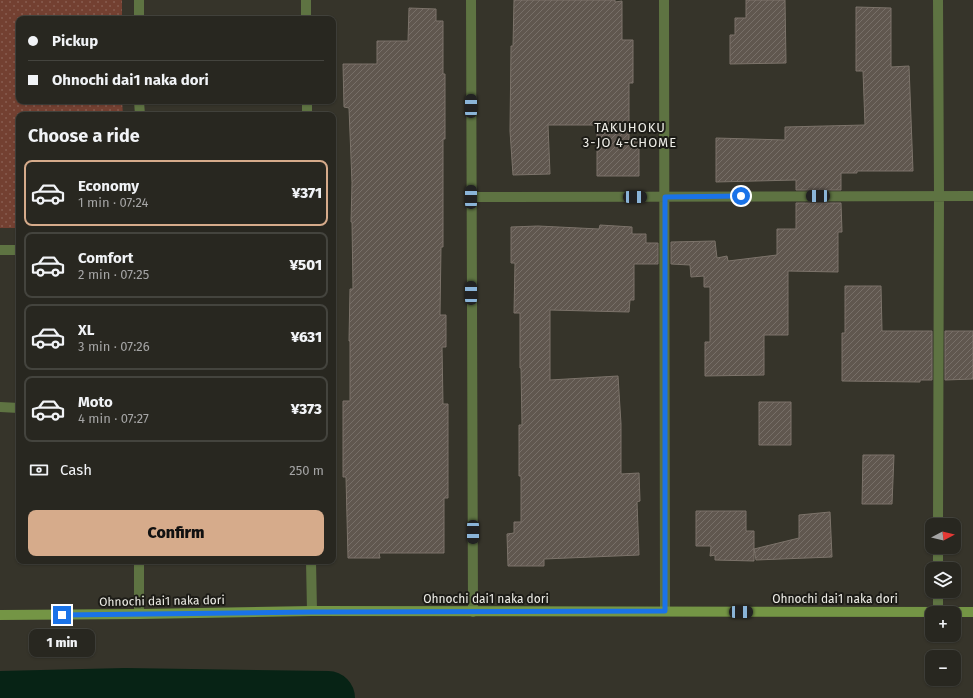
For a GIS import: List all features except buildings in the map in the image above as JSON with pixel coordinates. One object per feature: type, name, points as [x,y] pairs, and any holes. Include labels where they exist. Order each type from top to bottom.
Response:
[{"type":"street","points":[[139,0],[139,16]]},
{"type":"street","points":[[306,0],[306,16]]},
{"type":"street","points":[[470,0],[473,612]]},
{"type":"street","points":[[664,0],[665,611]]},
{"type":"street","points":[[938,0],[940,196],[938,518]]},
{"type":"street","points":[[471,197],[973,196]]},
{"type":"street","points":[[0,250],[16,250]]},
{"type":"street","points":[[0,408],[16,408]]},
{"type":"street","points":[[139,564],[139,614]]},
{"type":"street","points":[[311,564],[312,612]]},
{"type":"street","name":"Ohnochi dai1 naka dori","points":[[0,615],[312,612],[925,612]]},
{"type":"street","name":"Ohnochi dai1 naka dori","points":[[961,612],[973,612]]},
{"type":"shaded area","points":[[0,0],[122,0],[122,16],[16,16],[16,104],[122,104],[123,112],[16,112],[16,228],[0,228]]},
{"type":"waterway","points":[[0,698],[125,695],[328,698]]},
{"type":"district","name":"TAKUHOKU 3-JO 4-CHOME","points":[[630,134]]},
{"type":"route","points":[[62,615],[312,612],[665,611],[665,197],[741,196]]}]
